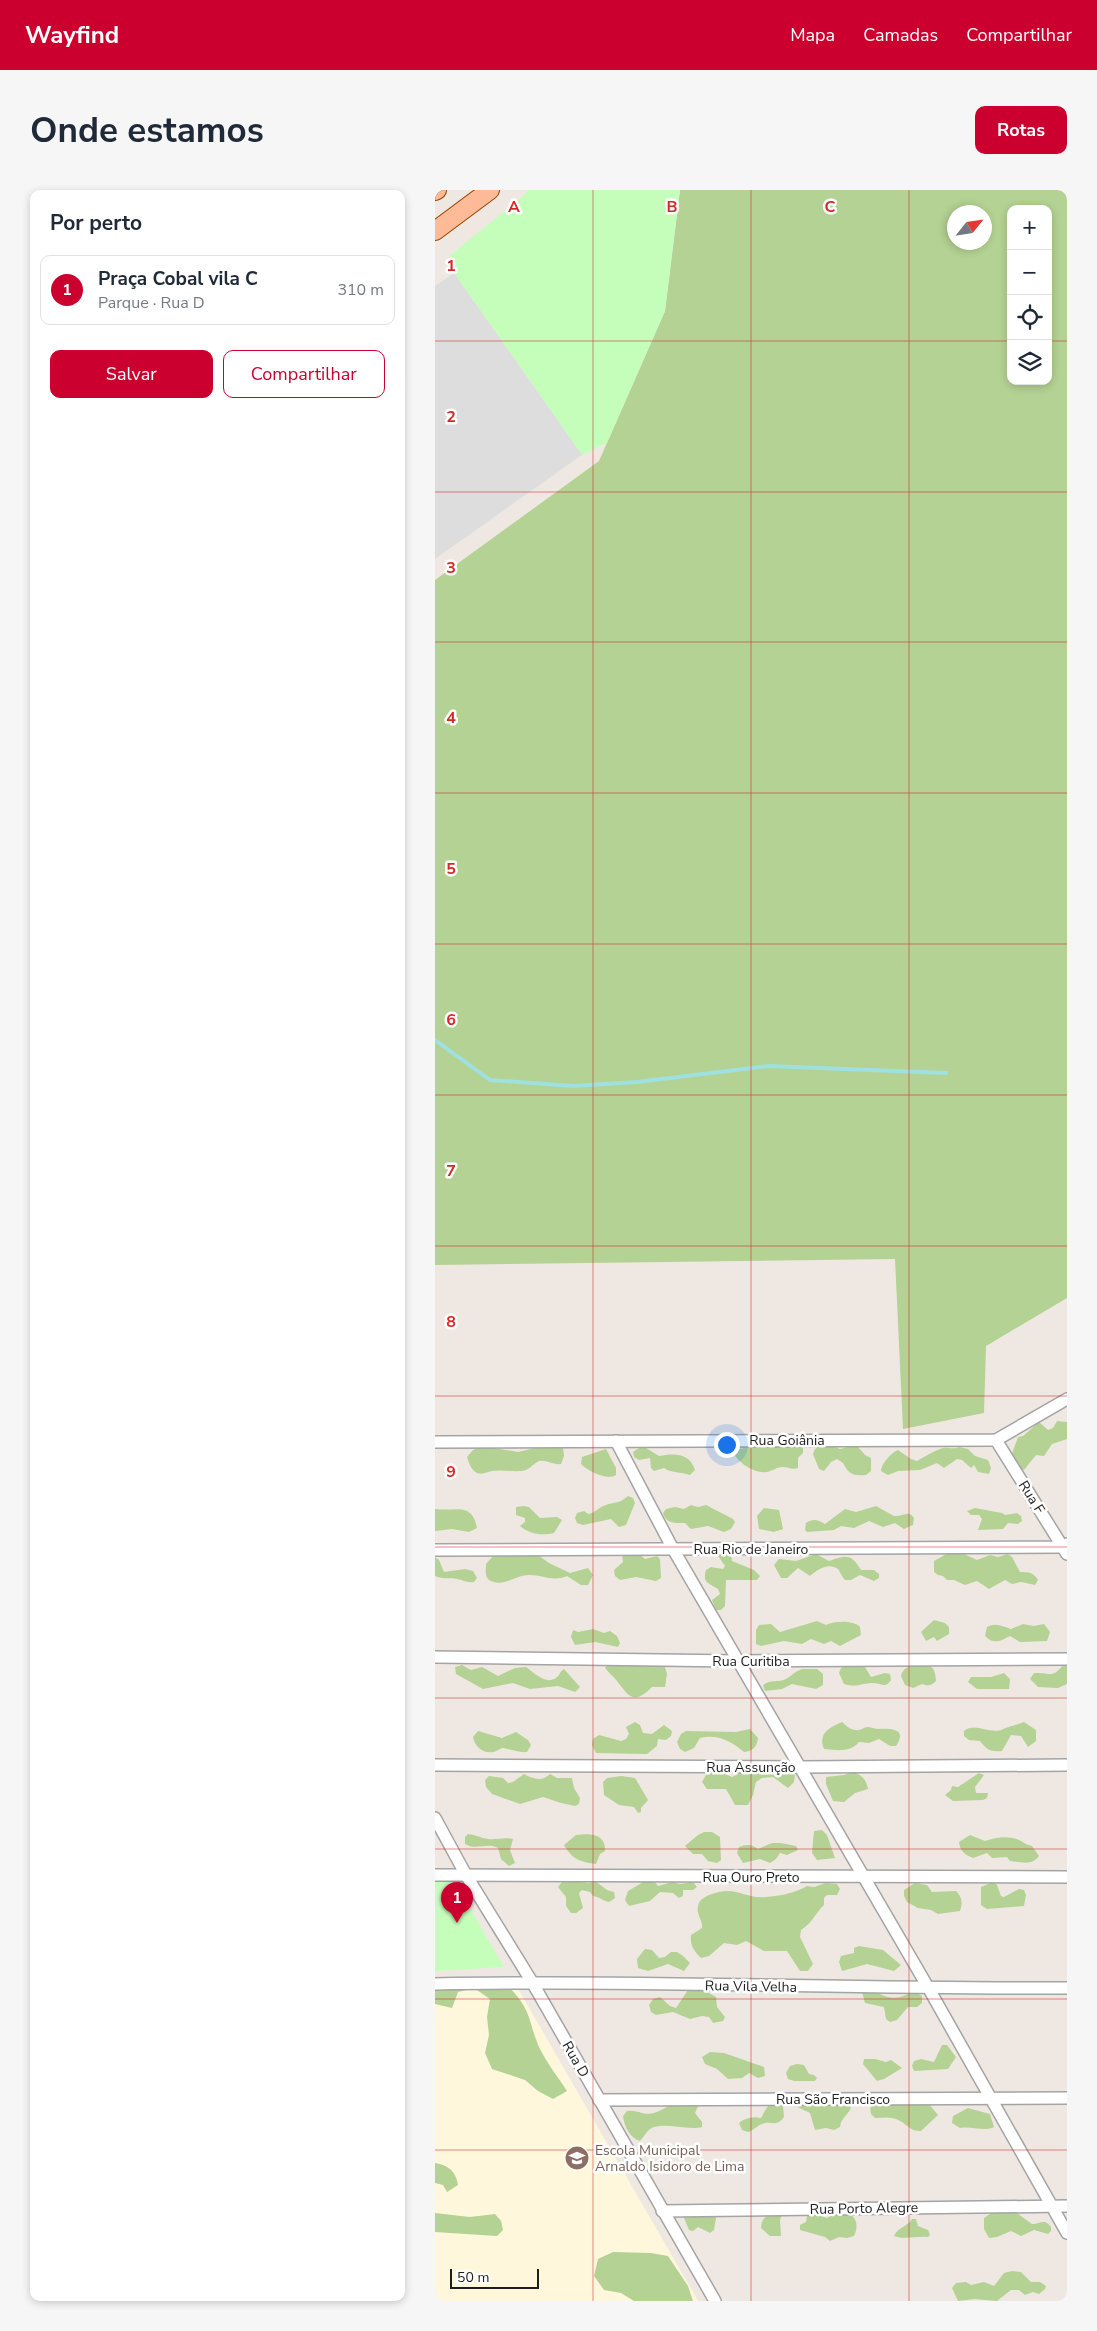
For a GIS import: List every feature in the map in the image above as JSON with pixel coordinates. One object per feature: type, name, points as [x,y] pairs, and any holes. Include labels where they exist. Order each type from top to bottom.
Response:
[{"type":"main road","points":[[435,231],[486,192]]},
{"type":"street","points":[[997,1440],[1067,1399]]},
{"type":"street","name":"Rua Goiânia","points":[[435,1442],[997,1440]]},
{"type":"street","name":"Rua F","points":[[997,1440],[1066,1549]]},
{"type":"street","points":[[616,1441],[673,1550],[801,1767],[1067,2233]]},
{"type":"street","name":"Rua Rio de Janeiro","points":[[435,1550],[1066,1549]]},
{"type":"street","name":"Rua Curitiba","points":[[435,1657],[737,1661],[1067,1659]]},
{"type":"street","name":"Rua Assunção","points":[[435,1765],[801,1767],[1067,1765]]},
{"type":"street","name":"Rua D","points":[[435,1818],[466,1875],[532,1982],[715,2301]]},
{"type":"street","name":"Rua Ouro Preto","points":[[435,1875],[863,1878],[1067,1877]]},
{"type":"street","name":"Rua Vila Velha","points":[[435,1984],[532,1982],[929,1989],[1067,1988]]},
{"type":"street","name":"Rua São Francisco","points":[[599,2100],[1067,2098]]},
{"type":"street","name":"Rua Porto Alegre","points":[[662,2211],[1067,2206]]},
{"type":"shaded area","points":[[454,273],[582,455],[435,559],[435,286]]},
{"type":"shaded area","points":[[517,1987],[698,2301],[435,2301],[435,1989]]},
{"type":"green space","points":[[528,190],[680,190],[665,311],[607,443],[582,455],[454,273],[449,256],[522,197]]},
{"type":"green space","points":[[680,190],[1067,190],[1067,1298],[986,1346],[984,1413],[903,1429],[895,1259],[435,1265],[435,580],[599,461],[665,311]]},
{"type":"green space","points":[[1057,1421],[1067,1422],[1067,1439],[1052,1444],[1044,1456],[1036,1455],[1024,1470],[1014,1463],[1012,1456],[1018,1437],[1023,1436],[1039,1422],[1048,1430],[1053,1428]]},
{"type":"green space","points":[[794,1442],[803,1448],[803,1453],[798,1458],[798,1468],[796,1469],[782,1467],[767,1472],[752,1470],[743,1464],[734,1453],[737,1449]]},
{"type":"green space","points":[[826,1443],[840,1449],[852,1446],[858,1447],[865,1455],[871,1458],[871,1471],[866,1475],[854,1475],[837,1459],[831,1462],[824,1471],[819,1469],[813,1454],[815,1449]]},
{"type":"green space","points":[[482,1446],[518,1452],[544,1446],[563,1448],[564,1456],[561,1464],[539,1461],[522,1471],[492,1471],[479,1474],[469,1464],[467,1457],[473,1450]]},
{"type":"green space","points":[[959,1447],[968,1449],[975,1456],[988,1460],[991,1468],[989,1474],[978,1472],[974,1465],[971,1468],[962,1460],[957,1459],[944,1468],[937,1463],[920,1470],[898,1471],[888,1475],[881,1471],[887,1459],[898,1450],[917,1461],[940,1449]]},
{"type":"green space","points":[[639,1448],[646,1448],[659,1456],[676,1455],[685,1457],[693,1464],[695,1470],[690,1475],[669,1471],[664,1468],[654,1471],[651,1468],[650,1458],[639,1460],[634,1457],[633,1452]]},
{"type":"green space","points":[[606,1449],[616,1468],[616,1475],[612,1477],[603,1476],[588,1470],[581,1464],[582,1457]]},
{"type":"green space","points":[[628,1496],[633,1498],[635,1503],[626,1525],[619,1527],[611,1519],[583,1525],[577,1523],[575,1518],[577,1513],[584,1511],[588,1514],[604,1506],[619,1502]]},
{"type":"green space","points":[[691,1505],[698,1507],[706,1505],[733,1519],[735,1522],[731,1529],[724,1532],[708,1526],[691,1529],[685,1523],[674,1523],[664,1517],[663,1513],[666,1509],[675,1507],[684,1509]]},
{"type":"green space","points":[[876,1506],[894,1516],[912,1515],[914,1518],[913,1525],[904,1529],[895,1523],[883,1527],[869,1521],[854,1528],[841,1526],[834,1530],[807,1532],[805,1530],[806,1523],[811,1520],[820,1521],[825,1524],[845,1509],[856,1512]]},
{"type":"green space","points":[[516,1507],[529,1507],[540,1518],[557,1517],[562,1520],[554,1533],[532,1533],[520,1526],[525,1522],[525,1518],[516,1515]]},
{"type":"green space","points":[[764,1508],[779,1510],[783,1529],[774,1532],[759,1529],[757,1516]]},
{"type":"green space","points":[[975,1508],[1005,1515],[1017,1513],[1021,1516],[1022,1521],[1018,1524],[1008,1523],[1003,1529],[978,1530],[982,1519],[979,1515],[971,1515],[967,1511]]},
{"type":"green space","points":[[435,1509],[467,1511],[475,1520],[477,1528],[469,1532],[452,1529],[435,1531]]},
{"type":"green space","points":[[730,1550],[732,1561],[754,1570],[760,1576],[757,1580],[726,1580],[725,1606],[721,1610],[716,1610],[712,1600],[720,1594],[718,1589],[706,1580],[705,1574],[706,1570],[711,1567],[723,1569],[725,1566],[716,1553]]},
{"type":"green space","points":[[510,1551],[535,1553],[549,1563],[570,1573],[588,1568],[593,1575],[588,1585],[581,1585],[567,1576],[553,1578],[529,1575],[501,1583],[489,1580],[486,1574],[486,1564],[493,1556]]},
{"type":"green space","points":[[637,1552],[645,1559],[657,1556],[660,1559],[661,1578],[656,1581],[636,1577],[620,1580],[615,1576],[614,1570],[623,1562],[622,1554]]},
{"type":"green space","points":[[948,1553],[962,1553],[977,1560],[990,1555],[998,1557],[1008,1554],[1012,1557],[1020,1572],[1031,1573],[1038,1580],[1035,1585],[1021,1582],[1012,1584],[1005,1580],[989,1589],[977,1581],[965,1585],[954,1580],[947,1580],[934,1572],[934,1561]]},
{"type":"green space","points":[[816,1554],[829,1561],[840,1557],[851,1558],[861,1570],[874,1570],[879,1574],[879,1578],[874,1581],[860,1575],[851,1580],[845,1580],[838,1569],[830,1566],[819,1569],[810,1576],[798,1568],[787,1578],[781,1578],[774,1565],[779,1559],[796,1561]]},
{"type":"green space","points":[[435,1557],[439,1560],[444,1572],[465,1569],[473,1571],[477,1578],[474,1582],[469,1582],[435,1576]]},
{"type":"green space","points":[[934,1620],[945,1623],[949,1627],[949,1634],[937,1641],[934,1637],[926,1641],[921,1632]]},
{"type":"green space","points":[[817,1621],[826,1625],[839,1622],[853,1623],[860,1627],[861,1635],[840,1646],[831,1641],[824,1644],[811,1639],[802,1644],[784,1641],[761,1646],[756,1644],[756,1630],[759,1625],[771,1624],[780,1632]]},
{"type":"green space","points":[[1023,1624],[1034,1626],[1044,1624],[1050,1632],[1047,1641],[1020,1642],[1010,1636],[1000,1641],[994,1641],[985,1636],[987,1627],[993,1625],[1011,1629]]},
{"type":"green space","points":[[593,1629],[604,1633],[610,1631],[617,1636],[620,1643],[618,1647],[595,1642],[575,1645],[571,1637],[573,1630],[578,1632]]},
{"type":"green space","points":[[609,1662],[664,1664],[667,1674],[665,1687],[652,1687],[641,1696],[632,1697],[605,1668]]},
{"type":"green space","points":[[1067,1663],[1067,1684],[1058,1688],[1038,1687],[1030,1679],[1034,1673],[1051,1674],[1057,1672]]},
{"type":"green space","points":[[462,1665],[471,1670],[482,1667],[498,1676],[515,1668],[526,1667],[537,1676],[546,1680],[555,1679],[564,1669],[580,1687],[575,1692],[558,1686],[530,1689],[513,1683],[483,1689],[456,1674],[455,1667]]},
{"type":"green space","points":[[846,1665],[865,1667],[871,1677],[885,1673],[890,1674],[891,1680],[885,1685],[873,1683],[844,1684],[839,1673],[841,1668]]},
{"type":"green space","points":[[928,1665],[934,1671],[936,1681],[934,1683],[929,1685],[922,1684],[913,1688],[905,1685],[901,1676],[905,1669],[911,1666]]},
{"type":"green space","points":[[803,1669],[817,1669],[823,1674],[823,1685],[816,1689],[792,1684],[782,1689],[765,1691],[763,1685],[766,1683],[783,1680]]},
{"type":"green space","points":[[1004,1673],[1010,1679],[1009,1689],[977,1689],[968,1682],[971,1677],[991,1677]]},
{"type":"green space","points":[[635,1722],[640,1725],[643,1733],[652,1734],[664,1725],[672,1731],[671,1736],[666,1740],[658,1739],[657,1746],[647,1754],[596,1753],[592,1745],[593,1739],[599,1735],[621,1741],[626,1739],[629,1734],[626,1727]]},
{"type":"green space","points":[[842,1722],[854,1730],[867,1727],[893,1729],[899,1733],[899,1740],[896,1746],[890,1746],[879,1739],[869,1743],[859,1742],[852,1748],[847,1749],[824,1749],[822,1739],[826,1732]]},
{"type":"green space","points":[[1024,1722],[1036,1730],[1036,1741],[1028,1747],[1021,1736],[1011,1735],[1002,1751],[992,1751],[980,1741],[969,1740],[964,1736],[964,1731],[968,1729],[977,1728],[996,1731]]},
{"type":"green space","points":[[750,1729],[758,1738],[757,1744],[752,1750],[744,1752],[723,1739],[712,1737],[700,1738],[694,1748],[685,1752],[680,1749],[677,1742],[681,1734],[686,1731],[736,1732]]},
{"type":"green space","points":[[478,1731],[502,1738],[516,1732],[528,1740],[531,1745],[527,1752],[502,1748],[494,1752],[486,1752],[480,1749],[474,1741],[473,1737]]},
{"type":"green space","points":[[750,1768],[785,1768],[795,1775],[794,1782],[788,1788],[773,1777],[762,1778],[756,1782],[748,1805],[735,1805],[726,1789],[707,1789],[702,1782],[706,1775],[718,1771],[732,1777]]},
{"type":"green space","points":[[853,1772],[863,1778],[868,1789],[855,1793],[844,1802],[833,1801],[826,1784],[826,1777]]},
{"type":"green space","points":[[979,1773],[984,1775],[975,1787],[976,1793],[988,1793],[987,1798],[983,1800],[953,1801],[945,1795],[951,1790],[952,1786],[958,1787]]},
{"type":"green space","points":[[524,1774],[537,1779],[547,1777],[550,1774],[557,1778],[572,1778],[574,1788],[580,1798],[579,1804],[575,1806],[543,1797],[520,1804],[492,1794],[486,1787],[485,1780],[489,1776],[503,1778],[508,1783],[513,1782]]},
{"type":"green space","points":[[621,1776],[635,1778],[648,1800],[641,1808],[641,1812],[638,1813],[634,1807],[619,1805],[604,1795],[603,1782],[607,1778]]},
{"type":"green space","points":[[822,1830],[827,1835],[835,1858],[817,1860],[812,1853],[814,1831]]},
{"type":"green space","points":[[704,1832],[712,1832],[720,1837],[721,1860],[717,1863],[708,1861],[702,1854],[693,1854],[685,1846]]},
{"type":"green space","points":[[468,1834],[488,1839],[513,1839],[510,1850],[515,1863],[509,1866],[501,1859],[498,1848],[494,1846],[473,1847],[465,1844],[465,1837]]},
{"type":"green space","points":[[587,1834],[597,1836],[603,1841],[605,1851],[600,1854],[596,1864],[577,1859],[567,1850],[564,1845],[576,1835]]},
{"type":"green space","points":[[970,1835],[985,1841],[1003,1837],[1017,1839],[1032,1846],[1039,1856],[1033,1861],[1026,1863],[1010,1861],[1007,1857],[992,1858],[987,1853],[973,1858],[963,1852],[959,1842]]},
{"type":"green space","points":[[772,1843],[796,1846],[798,1850],[787,1855],[780,1853],[770,1863],[760,1859],[743,1863],[737,1853],[739,1847],[742,1846],[751,1845],[758,1849]]},
{"type":"green space","points":[[435,1879],[453,1879],[504,1967],[435,1971]]},
{"type":"green space","points":[[570,1880],[589,1883],[595,1881],[607,1890],[614,1892],[615,1898],[609,1902],[582,1890],[579,1893],[583,1908],[576,1913],[571,1913],[566,1906],[566,1897],[558,1887],[563,1881]]},
{"type":"green space","points":[[653,1880],[658,1886],[672,1882],[680,1884],[693,1882],[697,1887],[693,1890],[683,1890],[683,1896],[679,1898],[673,1893],[660,1892],[650,1901],[629,1906],[625,1900],[628,1891],[645,1881]]},
{"type":"green space","points":[[993,1882],[997,1885],[1001,1896],[1004,1897],[1019,1889],[1024,1890],[1026,1895],[1024,1906],[987,1909],[981,1905],[981,1887]]},
{"type":"green space","points":[[826,1883],[837,1884],[840,1889],[837,1895],[827,1895],[824,1898],[824,1905],[801,1930],[800,1937],[813,1964],[808,1971],[800,1971],[787,1951],[764,1951],[746,1941],[737,1945],[724,1943],[709,1956],[701,1958],[693,1948],[691,1935],[702,1928],[698,1912],[699,1904],[702,1899],[709,1895],[733,1891],[751,1896],[771,1897],[807,1886],[814,1887]]},
{"type":"green space","points":[[915,1883],[927,1885],[932,1892],[956,1891],[961,1900],[960,1911],[938,1914],[931,1910],[918,1908],[907,1902],[904,1890]]},
{"type":"green space","points":[[859,1946],[883,1950],[901,1965],[894,1971],[867,1964],[842,1971],[839,1962],[841,1956],[854,1953],[854,1948]]},
{"type":"green space","points":[[645,1949],[652,1950],[659,1958],[665,1957],[671,1952],[677,1952],[690,1963],[684,1971],[668,1964],[648,1971],[638,1968],[637,1959]]},
{"type":"green space","points":[[435,1988],[474,1988],[458,1992],[452,2008],[435,2004]]},
{"type":"green space","points":[[474,1988],[510,1988],[522,2003],[529,2016],[535,2038],[542,2053],[567,2091],[553,2099],[538,2091],[525,2080],[492,2069],[485,2053],[489,2035],[487,2017],[490,1999]]},
{"type":"green space","points":[[688,1990],[704,1990],[716,1997],[717,2007],[725,2017],[723,2021],[713,2023],[709,2017],[702,2016],[690,2019],[673,2012],[656,2015],[651,2012],[649,2005],[653,1999],[660,1997],[670,2006],[676,2008]]},
{"type":"green space","points":[[875,1991],[894,1998],[913,1991],[922,1996],[922,2003],[917,2007],[908,2007],[897,2020],[890,2022],[886,2019],[884,2007],[865,2003],[862,1992]]},
{"type":"green space","points":[[942,2045],[947,2045],[956,2057],[948,2069],[914,2071],[912,2066],[914,2061],[921,2059],[934,2062]]},
{"type":"green space","points":[[710,2052],[724,2053],[764,2067],[765,2076],[758,2078],[749,2073],[742,2078],[728,2079],[717,2069],[705,2064],[702,2057]]},
{"type":"green space","points":[[864,2059],[886,2062],[891,2060],[902,2068],[877,2081],[863,2064]]},
{"type":"green space","points":[[804,2065],[809,2074],[817,2078],[815,2081],[794,2081],[788,2079],[786,2073],[790,2066]]},
{"type":"green space","points":[[695,2093],[701,2100],[695,2113],[702,2122],[702,2127],[655,2127],[650,2129],[640,2141],[633,2137],[626,2128],[623,2116],[627,2111],[647,2114],[654,2113]]},
{"type":"green space","points":[[779,2101],[783,2106],[784,2117],[781,2120],[776,2123],[762,2124],[748,2132],[742,2130],[739,2123],[749,2118],[761,2118],[770,2104]]},
{"type":"green space","points":[[795,2102],[847,2102],[851,2107],[840,2127],[834,2130],[826,2128],[815,2130],[810,2113],[793,2105]]},
{"type":"green space","points":[[890,2102],[929,2104],[938,2115],[921,2131],[917,2131],[897,2119],[875,2118],[871,2114],[870,2108],[877,2103],[886,2106]]},
{"type":"green space","points":[[968,2108],[990,2114],[994,2127],[986,2129],[960,2128],[952,2123],[953,2116]]},
{"type":"green space","points":[[435,2163],[444,2165],[451,2170],[458,2185],[447,2192],[443,2185],[435,2183]]},
{"type":"green space","points":[[784,2208],[780,2220],[781,2236],[770,2236],[761,2228],[763,2220],[768,2215]]},
{"type":"green space","points":[[842,2209],[855,2219],[857,2227],[854,2236],[847,2238],[839,2237],[830,2241],[825,2237],[800,2230],[800,2225],[806,2222],[807,2216],[813,2213],[827,2218]]},
{"type":"green space","points":[[1014,2211],[1032,2224],[1046,2223],[1051,2227],[1051,2231],[1048,2234],[1034,2230],[1021,2236],[1011,2231],[989,2238],[984,2229],[984,2218],[993,2212]]},
{"type":"green space","points":[[435,2213],[470,2217],[495,2214],[501,2221],[503,2230],[497,2236],[435,2232]]},
{"type":"green space","points":[[687,2213],[712,2213],[716,2218],[714,2230],[710,2233],[698,2227],[693,2231],[689,2230],[684,2218]]},
{"type":"green space","points":[[912,2219],[916,2219],[918,2226],[928,2230],[930,2235],[928,2237],[906,2238],[894,2236],[908,2224]]},
{"type":"green space","points":[[613,2252],[651,2253],[668,2256],[688,2286],[693,2301],[634,2301],[621,2293],[604,2290],[594,2276],[598,2259]]},
{"type":"green space","points":[[1012,2271],[1021,2272],[1031,2282],[1040,2282],[1046,2286],[1045,2289],[1039,2294],[1033,2292],[1025,2295],[1019,2290],[1011,2290],[997,2301],[975,2299],[958,2301],[952,2288],[956,2283],[966,2282],[971,2285],[984,2282],[994,2286],[1004,2273]]},
{"type":"waterway","points":[[435,1040],[490,1080],[573,1086],[637,1082],[769,1066],[946,1073]]},
{"type":"place","name":"Praça Cobal vila C","points":[[457,1923]]},
{"type":"place","name":"Escola Municipal Arnaldo Isidoro de Lima","points":[[577,2158]]}]
